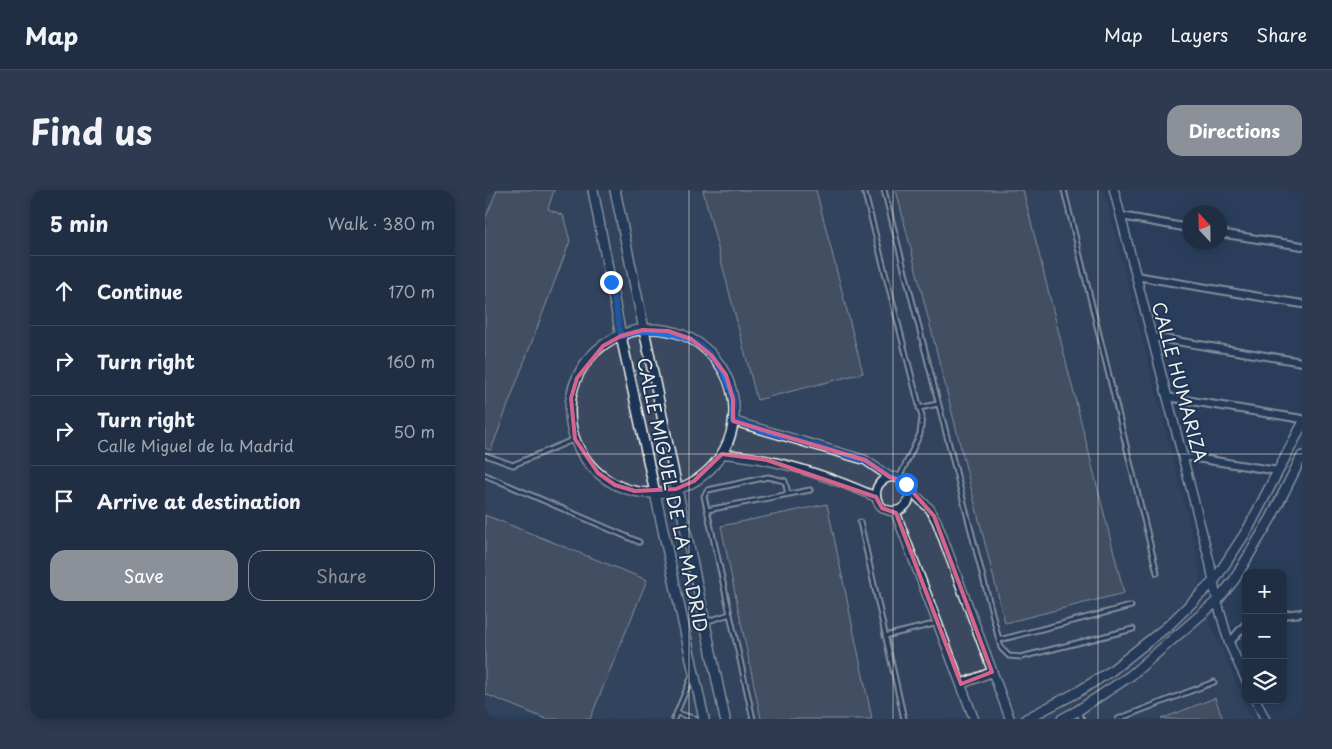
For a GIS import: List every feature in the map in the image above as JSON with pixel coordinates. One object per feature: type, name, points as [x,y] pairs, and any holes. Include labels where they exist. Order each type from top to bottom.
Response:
[{"type":"main road","name":"CALLE MIGUEL DE LA MADRID","points":[[593,190],[621,336],[705,719]]},
{"type":"main road","name":"CALLE MIGUEL DE LA MADRID","points":[[615,190],[725,719]]},
{"type":"main road","points":[[643,330],[668,331],[684,336],[711,354],[726,375],[733,398],[733,421],[729,439],[722,454],[710,469],[694,481],[676,489],[656,493],[635,491],[615,485],[598,473],[584,458],[575,439],[570,412],[571,398],[577,378],[588,361],[603,346],[621,336],[643,330]]},
{"type":"main road","points":[[1026,719],[1076,693],[1111,671],[1169,625],[1214,581],[1248,529],[1278,471],[1299,440],[1302,426]]},
{"type":"main road","points":[[1062,719],[1080,715],[1130,676],[1217,601],[1234,580],[1271,518],[1302,456]]},
{"type":"street","name":"CALLE HUMARIZA","points":[[1114,190],[1183,456],[1214,581],[1217,601],[1229,643],[1242,671]]},
{"type":"street","points":[[1121,216],[1182,227]]},
{"type":"street","points":[[1227,234],[1302,246]]},
{"type":"street","points":[[1136,276],[1302,304]]},
{"type":"street","points":[[1152,337],[1302,362]]},
{"type":"street","points":[[1167,397],[1302,419]]},
{"type":"street","points":[[733,421],[865,460],[890,477],[899,478],[909,488],[934,516],[1010,719]]},
{"type":"street","points":[[722,454],[767,460],[839,481],[876,497]]},
{"type":"street","points":[[1183,456],[1278,471]]},
{"type":"street","points":[[890,477],[879,484],[875,492],[879,505],[882,508],[899,510],[906,504],[910,496],[909,488]]},
{"type":"street","points":[[895,511],[974,719]]},
{"type":"street","points":[[1287,615],[1302,613]]},
{"type":"street","points":[[1229,643],[1242,628]]},
{"type":"street","points":[[961,684],[992,672]]},
{"type":"street","points":[[1257,704],[1265,719]]},
{"type":"lane","points":[[863,190],[922,417],[920,434],[899,478]]},
{"type":"lane","points":[[884,190],[1001,648],[1004,653],[1014,658],[1021,657],[1133,629]]},
{"type":"lane","points":[[1064,190],[1157,573]]},
{"type":"lane","points":[[919,408],[938,404]]},
{"type":"lane","points":[[485,455],[513,464],[575,439]]},
{"type":"lane","points":[[485,475],[639,542]]},
{"type":"lane","points":[[753,719],[704,496],[708,490],[768,477],[785,481],[788,494]]},
{"type":"lane","points":[[707,510],[810,490]]},
{"type":"lane","points":[[860,522],[904,719]]},
{"type":"lane","points":[[999,640],[1131,606]]},
{"type":"lane","points":[[704,622],[730,614]]},
{"type":"lane","points":[[885,636],[938,623]]},
{"type":"lane","points":[[674,719],[694,671]]},
{"type":"lane","points":[[1118,719],[1214,682]]},
{"type":"lane","points":[[677,714],[696,719]]},
{"type":"highlighted area","points":[[643,330],[668,331],[691,339],[711,355],[726,375],[733,399],[733,421],[865,460],[890,477],[903,481],[934,516],[992,672],[961,684],[896,513],[882,508],[876,497],[767,460],[722,454],[694,481],[676,489],[635,491],[615,485],[598,473],[575,439],[571,398],[577,378],[603,346],[621,336]]},
{"type":"shaded area","points":[[485,190],[1104,190],[1197,553],[1202,604],[1242,696],[1242,704],[1245,704],[1252,719],[485,719]]},
{"type":"building","points":[[497,190],[554,190],[548,209],[563,215],[570,241],[491,450],[485,448],[485,219]]},
{"type":"building","points":[[703,190],[816,190],[863,373],[757,400]]},
{"type":"building","points":[[896,190],[1023,190],[1124,593],[1005,623]]},
{"type":"building","points":[[827,504],[872,719],[761,719],[721,526]]},
{"type":"building","points":[[485,515],[647,580],[590,719],[546,719],[485,694]]},
{"type":"building","points":[[1215,698],[1223,719],[1161,719]]},
{"type":"route","points":[[611,282],[621,336],[643,330],[668,331],[691,339],[711,354],[726,375],[733,398],[733,421],[865,460],[890,477],[899,478],[906,484]]}]
